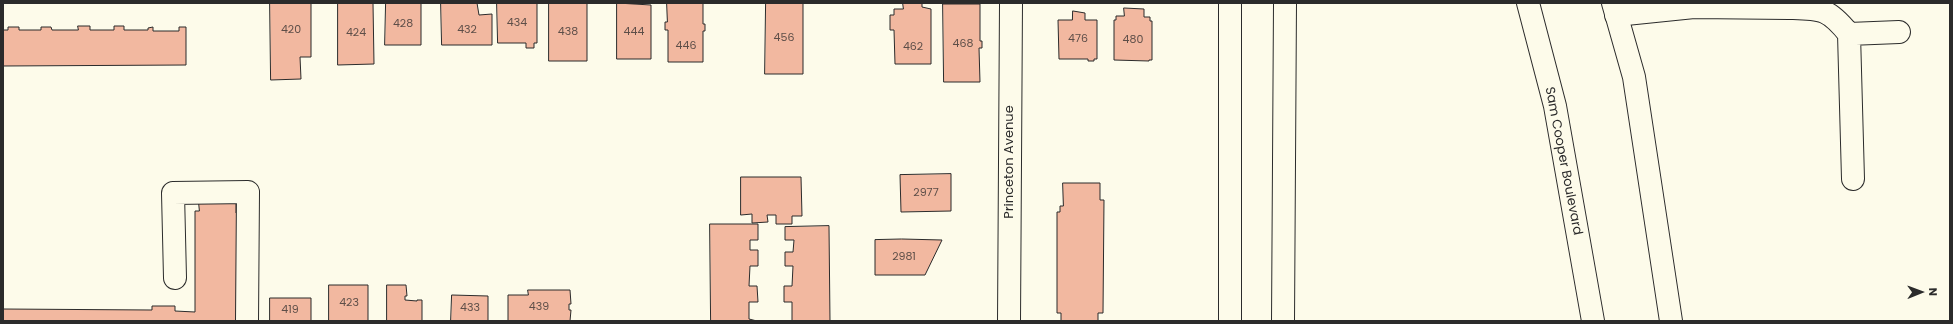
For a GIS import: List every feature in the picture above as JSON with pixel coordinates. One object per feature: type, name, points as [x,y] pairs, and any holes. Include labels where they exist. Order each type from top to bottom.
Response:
[{"type":"main road","name":"Princeton Avenue","points":[[1009,321],[1011,3]]},
{"type":"main road","points":[[1230,3],[1230,321]]},
{"type":"main road","points":[[1283,321],[1285,3]]},
{"type":"main road","name":"Sam Cooper Boulevard","points":[[1528,3],[1555,106],[1593,321]]},
{"type":"main road","points":[[1671,321],[1634,77],[1614,9],[1789,5],[1812,8],[1830,13],[1849,34],[1853,179]]},
{"type":"main road","points":[[1849,34],[1899,32]]},
{"type":"main road","points":[[175,278],[174,193],[248,192],[247,321]]},
{"type":"building","points":[[270,3],[311,3],[311,57],[300,57],[301,79],[271,80]]},
{"type":"building","points":[[338,3],[373,3],[374,64],[338,65]]},
{"type":"building","points":[[386,3],[421,3],[421,45],[385,45]]},
{"type":"building","points":[[441,3],[477,3],[479,15],[492,14],[492,45],[442,45]]},
{"type":"building","points":[[497,3],[537,3],[537,43],[534,43],[534,48],[526,48],[526,43],[498,43]]},
{"type":"building","points":[[549,3],[587,3],[587,61],[549,61]]},
{"type":"building","points":[[617,3],[651,5],[651,59],[617,59]]},
{"type":"building","points":[[667,3],[703,3],[703,24],[705,24],[705,31],[703,31],[703,62],[668,62],[668,30],[665,30],[665,22],[667,22]]},
{"type":"building","points":[[766,3],[803,3],[803,74],[765,74]]},
{"type":"building","points":[[903,3],[922,3],[922,7],[931,9],[931,64],[895,64],[894,30],[890,30],[890,15],[894,15],[894,9],[903,9]]},
{"type":"building","points":[[943,4],[980,4],[980,41],[982,41],[982,48],[979,48],[980,82],[944,82]]},
{"type":"building","points":[[1124,8],[1144,9],[1144,17],[1150,17],[1150,21],[1152,21],[1152,60],[1114,60],[1114,20],[1116,20],[1116,16],[1124,16]]},
{"type":"building","points":[[1073,11],[1085,13],[1085,20],[1097,20],[1097,59],[1094,59],[1094,61],[1088,61],[1088,59],[1059,59],[1058,20],[1072,20]]},
{"type":"building","points":[[78,26],[90,26],[90,30],[114,30],[114,26],[124,26],[124,30],[148,30],[148,28],[153,27],[153,31],[179,31],[179,27],[186,27],[186,65],[3,66],[3,30],[8,30],[8,27],[19,27],[19,30],[41,30],[41,27],[51,27],[52,30],[78,30]]},
{"type":"building","points":[[951,174],[951,211],[901,212],[900,175]]},
{"type":"building","points":[[741,177],[801,177],[802,216],[792,216],[792,224],[776,224],[776,215],[767,215],[768,222],[752,223],[752,214],[741,215]]},
{"type":"building","points":[[1063,183],[1100,183],[1100,200],[1104,200],[1103,313],[1098,313],[1098,321],[1061,321],[1061,313],[1057,313],[1057,212],[1060,212],[1060,206],[1063,206]]},
{"type":"building","points":[[199,203],[236,203],[236,213],[241,213],[240,321],[3,321],[3,309],[152,310],[152,306],[175,306],[175,311],[195,312],[195,211],[199,211]]},
{"type":"building","points":[[710,224],[758,224],[758,240],[750,240],[750,250],[758,250],[758,266],[750,266],[749,286],[757,286],[758,302],[749,302],[749,319],[757,321],[711,321]]},
{"type":"building","points":[[829,226],[830,321],[792,321],[792,302],[784,302],[784,286],[792,286],[793,266],[785,266],[785,252],[793,252],[794,240],[785,240],[785,227]]},
{"type":"building","points":[[875,240],[942,240],[925,275],[875,275]]},
{"type":"building","points":[[329,285],[368,285],[368,321],[329,321]]},
{"type":"building","points":[[387,285],[406,285],[407,296],[405,296],[405,300],[422,300],[422,321],[387,321]]},
{"type":"building","points":[[528,290],[570,290],[570,321],[508,321],[508,295],[528,295]]},
{"type":"building","points":[[452,295],[488,296],[488,321],[451,321]]},
{"type":"building","points":[[270,298],[311,298],[311,321],[270,321]]}]
